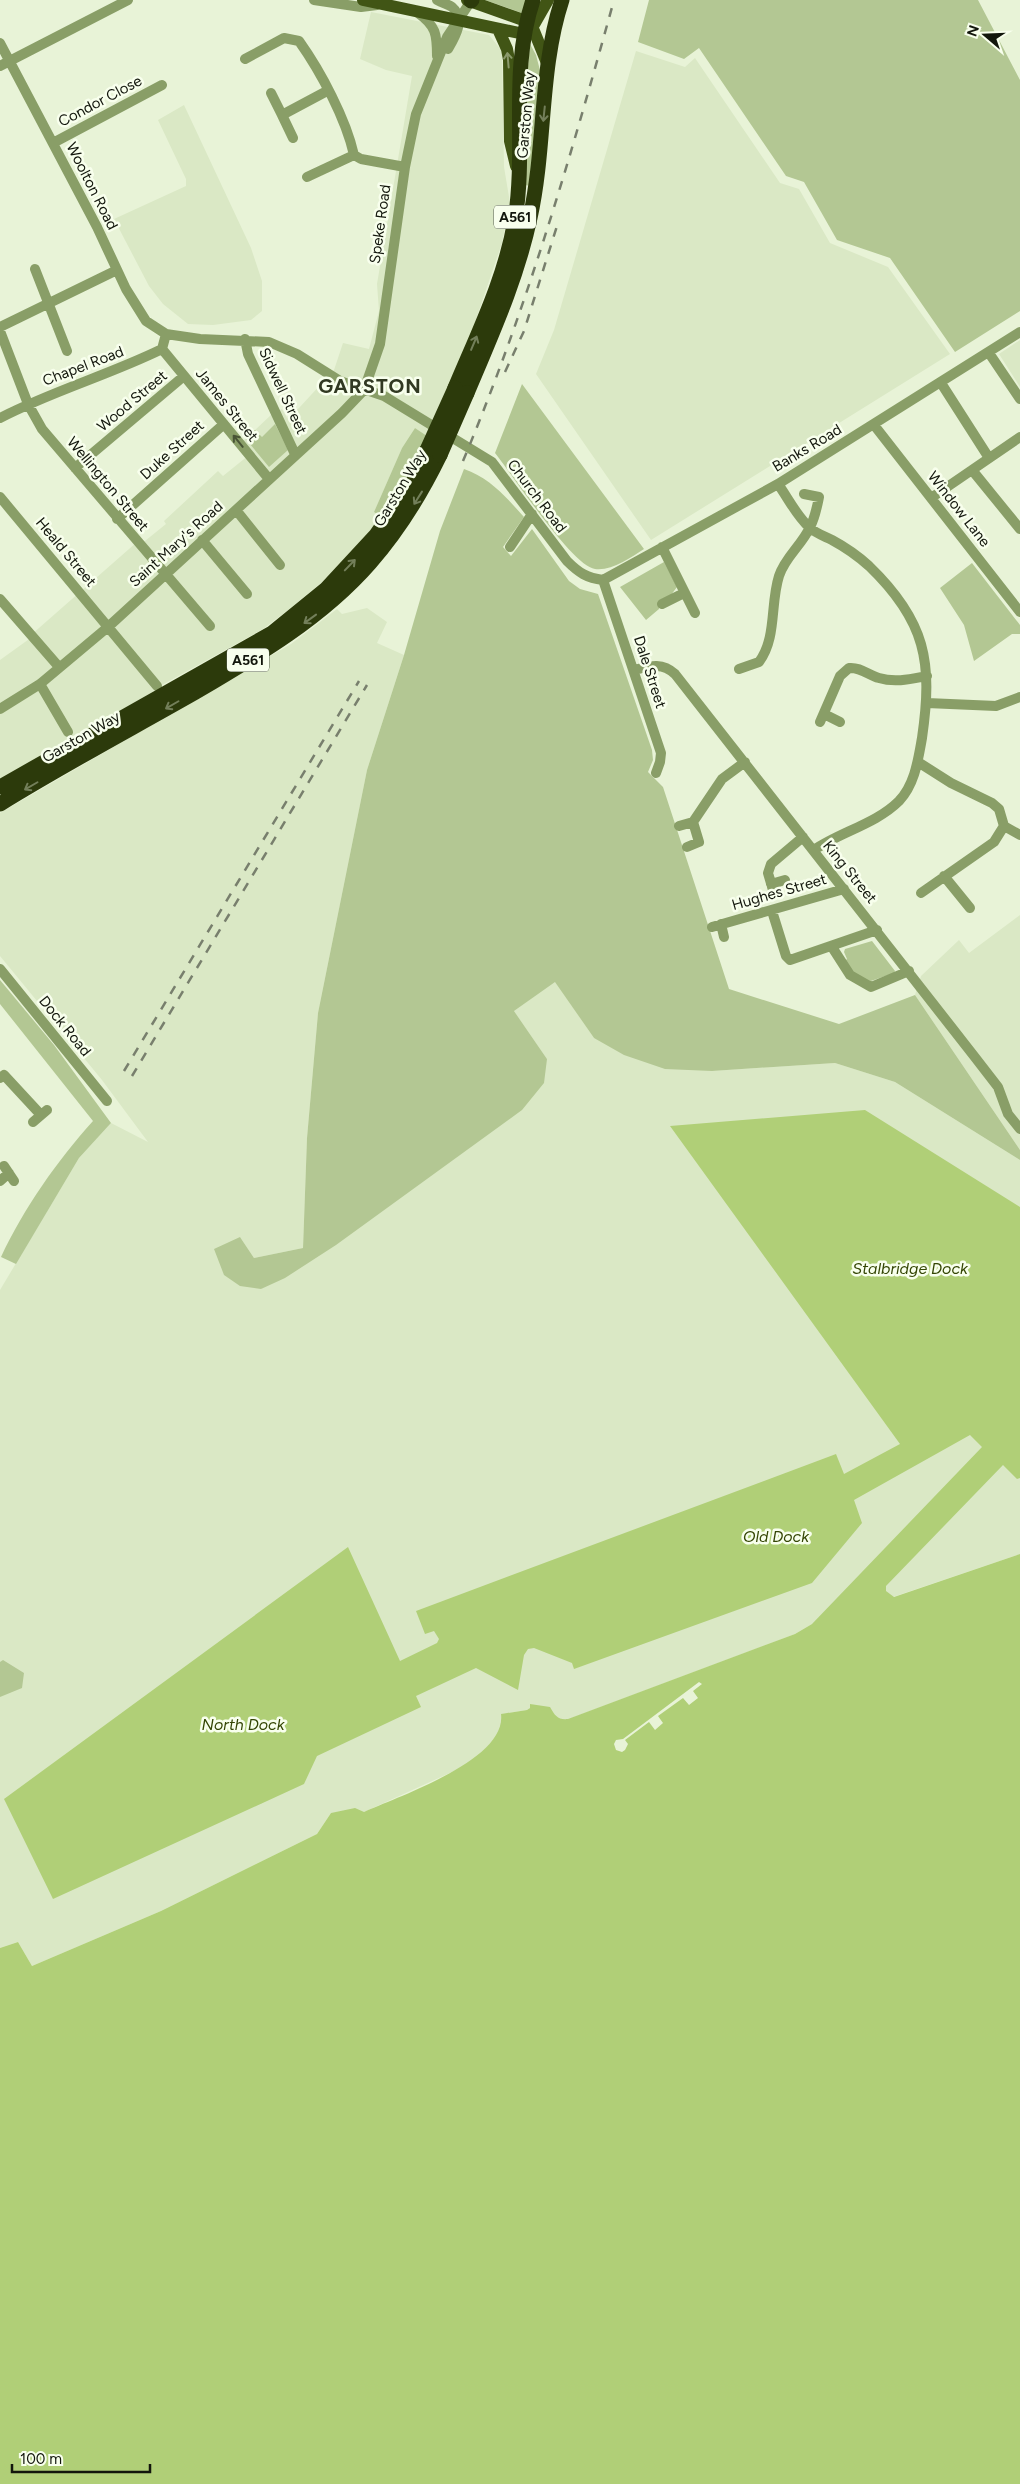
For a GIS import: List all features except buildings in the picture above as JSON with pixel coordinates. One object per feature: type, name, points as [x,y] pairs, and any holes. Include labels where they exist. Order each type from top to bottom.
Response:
[{"type":"highway","name":"A561","points":[[527,28],[533,0]]},
{"type":"highway","name":"Garston Way","points":[[0,804],[218,679],[282,639],[318,613],[370,563],[393,534],[422,491],[434,453],[461,391],[500,314],[530,219],[538,170],[553,30],[562,0]]},
{"type":"highway","name":"Garston Way","points":[[461,391],[504,272],[515,219],[518,178],[518,107],[527,28]]},
{"type":"highway","name":"Garston Way","points":[[0,787],[272,633],[326,589],[376,535],[434,453]]},
{"type":"main road","points":[[363,0],[380,2],[498,29],[527,28]]},
{"type":"main road","points":[[470,0],[527,28],[544,50],[548,66]]},
{"type":"main road","name":"A561","points":[[527,28],[548,0]]},
{"type":"main road","name":"A561","points":[[498,29],[507,49],[509,60],[510,141],[518,178]]},
{"type":"street","points":[[0,66],[128,0]]},
{"type":"street","points":[[314,0],[361,7],[380,2]]},
{"type":"street","points":[[437,0],[453,8],[459,20]]},
{"type":"street","name":"Speke Road","points":[[364,390],[374,365],[384,322],[405,167],[416,114],[447,37],[470,0]]},
{"type":"street","name":"Speke Road","points":[[415,10],[431,22],[437,37],[437,64]]},
{"type":"street","points":[[245,59],[284,38],[299,41],[327,91],[351,140],[354,155],[361,159],[405,167]]},
{"type":"street","name":"Woolton Road","points":[[0,43],[97,227],[116,270],[146,321],[166,334]]},
{"type":"street","name":"Condor Close","points":[[52,143],[162,85]]},
{"type":"street","points":[[282,115],[327,91]]},
{"type":"street","points":[[271,93],[293,138]]},
{"type":"street","points":[[307,177],[354,155]]},
{"type":"street","points":[[35,269],[67,351]]},
{"type":"street","points":[[0,329],[116,270]]},
{"type":"street","name":"Wellington Street","points":[[0,329],[28,404],[42,429],[210,626]]},
{"type":"street","name":"Banks Road","points":[[604,580],[778,484],[1020,332]]},
{"type":"street","points":[[162,349],[166,334]]},
{"type":"street","name":"Church Road","points":[[166,334],[200,339],[245,339],[269,342],[290,351],[340,381],[384,396],[492,462],[577,571],[589,578],[604,580]]},
{"type":"street","name":"Sidwell Street","points":[[245,339],[248,354],[295,454]]},
{"type":"street","name":"Chapel Road","points":[[0,418],[28,404],[127,366],[162,349]]},
{"type":"street","name":"James Street","points":[[162,349],[269,479]]},
{"type":"street","points":[[989,352],[1020,399]]},
{"type":"street","name":"Wood Street","points":[[75,468],[184,376]]},
{"type":"street","points":[[941,383],[989,458]]},
{"type":"street","name":"Saint Mary's Road","points":[[1,707],[40,684],[108,627],[342,413],[364,390]]},
{"type":"street","name":"Duke Street","points":[[117,519],[224,424]]},
{"type":"street","name":"Window Lane","points":[[874,425],[1020,612]]},
{"type":"street","points":[[931,498],[1020,437]]},
{"type":"street","points":[[972,470],[1020,529]]},
{"type":"street","points":[[778,484],[810,528],[851,552],[889,587],[910,618],[920,638],[927,676],[927,703],[918,762],[909,786],[899,800],[888,810],[814,850]]},
{"type":"street","points":[[739,669],[759,662],[769,644],[781,569],[810,528],[821,494],[804,494]]},
{"type":"street","name":"Heald Street","points":[[0,497],[157,686]]},
{"type":"street","points":[[236,510],[280,565]]},
{"type":"street","points":[[510,547],[532,514]]},
{"type":"street","points":[[202,540],[247,594]]},
{"type":"street","points":[[662,547],[695,613]]},
{"type":"street","name":"Dale Street","points":[[604,580],[661,753],[656,772]]},
{"type":"street","points":[[662,604],[684,593]]},
{"type":"street","points":[[0,599],[59,668]]},
{"type":"street","name":"King Street","points":[[634,670],[656,665],[668,667],[877,930],[998,1087],[1008,1114],[1020,1128]]},
{"type":"street","points":[[840,722],[822,718],[840,676],[849,668],[857,668],[880,678],[893,680],[927,676]]},
{"type":"street","points":[[40,684],[68,732]]},
{"type":"street","points":[[927,703],[996,706],[1020,697]]},
{"type":"street","points":[[679,826],[693,822],[722,779],[744,762]]},
{"type":"street","points":[[918,762],[958,786],[992,803],[999,809],[1004,826],[1020,834]]},
{"type":"street","points":[[687,847],[699,842],[693,822]]},
{"type":"street","points":[[921,893],[994,842],[1004,826]]},
{"type":"street","points":[[785,880],[772,887],[768,873],[771,864],[803,837]]},
{"type":"street","points":[[944,876],[970,908]]},
{"type":"street","name":"Hughes Street","points":[[724,937],[716,925],[772,911],[844,889]]},
{"type":"street","points":[[772,911],[786,956],[790,960],[877,930]]},
{"type":"street","points":[[832,947],[850,975],[871,987],[909,971]]},
{"type":"street","name":"Dock Road","points":[[0,969],[107,1101]]},
{"type":"street","points":[[0,1078],[4,1075],[40,1116]]},
{"type":"street","points":[[0,1181],[9,1173]]},
{"type":"shaded area","points":[[485,0],[527,0],[522,13]]},
{"type":"shaded area","points":[[649,0],[978,0],[1020,80],[1020,311],[955,352],[890,258],[837,240],[804,182],[786,176],[699,48],[684,59],[638,42]]},
{"type":"shaded area","points":[[371,12],[489,35],[502,51],[504,167],[510,203],[502,243],[468,343],[427,436],[415,428],[402,448],[374,512],[381,517],[369,533],[322,582],[288,610],[263,629],[162,685],[143,663],[137,669],[154,691],[0,780],[0,660],[32,637],[31,635],[137,542],[140,545],[166,524],[164,521],[218,471],[223,476],[249,455],[240,444],[272,414],[282,409],[287,418],[299,408],[334,370],[343,343],[369,349],[379,311],[377,284],[412,76],[386,70],[360,59]]},
{"type":"shaded area","points":[[530,44],[536,55],[542,78],[532,186],[524,185],[524,110]]},
{"type":"shaded area","points":[[636,51],[685,67],[695,58],[780,183],[799,189],[830,243],[888,267],[950,354],[651,540],[536,374],[554,330]]},
{"type":"shaded area","points":[[184,105],[251,248],[262,281],[262,311],[251,320],[213,325],[188,324],[163,304],[149,286],[114,219],[186,186],[186,179],[158,120]]},
{"type":"shaded area","points":[[1020,340],[1020,387],[999,354]]},
{"type":"shaded area","points":[[522,384],[644,549],[614,566],[595,569],[585,564],[572,553],[528,498],[495,453]]},
{"type":"shaded area","points":[[275,424],[288,450],[269,467],[245,438],[255,430],[262,437]]},
{"type":"shaded area","points":[[415,428],[427,436],[398,494],[381,517],[374,512],[402,448]]},
{"type":"shaded area","points":[[464,469],[490,483],[524,517],[503,547],[511,556],[532,529],[569,581],[580,589],[598,594],[652,750],[653,760],[648,772],[663,787],[729,989],[839,1024],[915,995],[1020,1150],[1020,1160],[895,1082],[835,1063],[712,1071],[665,1069],[624,1055],[594,1038],[555,982],[514,1011],[547,1059],[544,1083],[522,1110],[336,1245],[285,1278],[261,1289],[240,1286],[224,1275],[214,1249],[240,1237],[254,1258],[303,1248],[307,1138],[318,1013],[367,770],[404,655],[440,531]]},
{"type":"shaded area","points":[[664,562],[677,587],[671,595],[660,600],[659,609],[646,620],[620,587]]},
{"type":"shaded area","points":[[972,563],[1020,625],[1020,634],[1012,634],[974,661],[964,625],[940,588]]},
{"type":"shaded area","points":[[367,608],[387,622],[377,643],[404,655],[367,770],[318,1013],[307,1138],[303,1248],[254,1258],[240,1237],[261,1289],[547,1059],[514,1011],[555,981],[594,1038],[712,1071],[835,1063],[895,1082],[1020,1160],[1020,1554],[893,1597],[889,1594],[812,1624],[795,1634],[569,1719],[561,1720],[530,1704],[530,1708],[527,1710],[502,1714],[502,1723],[498,1735],[482,1753],[463,1767],[364,1812],[331,1813],[317,1834],[161,1911],[32,1966],[18,1942],[0,1948],[0,1290],[79,1158],[111,1123],[148,1142],[102,1080],[0,956],[0,813],[291,644],[337,609],[342,614]]},
{"type":"shaded area","points":[[1020,915],[1020,1150],[915,995],[921,976],[959,940],[969,953]]},
{"type":"shaded area","points":[[872,941],[895,971],[868,982],[853,973],[845,961],[847,959],[844,952],[845,949]]},
{"type":"shaded area","points":[[0,980],[54,1045],[111,1123],[79,1158],[16,1264],[1,1257],[10,1239],[42,1186],[93,1121],[0,1004]]},
{"type":"shaded area","points":[[3,1660],[24,1673],[22,1688],[0,1697],[0,1662]]},
{"type":"water","points":[[865,1110],[1020,1207],[1020,1478],[1017,1479],[1003,1465],[886,1586],[886,1591],[894,1597],[1020,1554],[1020,2484],[0,2484],[0,1948],[18,1942],[32,1966],[161,1911],[317,1834],[331,1813],[355,1808],[364,1812],[448,1774],[470,1761],[487,1746],[498,1731],[501,1714],[527,1710],[530,1708],[530,1704],[550,1707],[557,1717],[568,1719],[795,1634],[812,1624],[982,1447],[970,1435],[854,1500],[862,1523],[812,1583],[574,1669],[572,1663],[534,1648],[528,1649],[524,1655],[518,1690],[476,1668],[416,1696],[421,1707],[317,1756],[304,1784],[53,1899],[4,1799],[348,1547],[400,1661],[437,1643],[439,1639],[434,1631],[425,1634],[416,1611],[836,1454],[844,1474],[900,1444],[670,1126]]},
{"type":"pier","points":[[699,1682],[702,1684],[693,1691],[698,1698],[689,1705],[683,1698],[658,1716],[663,1723],[655,1730],[649,1722],[625,1740],[628,1744],[625,1750],[622,1752],[616,1750],[614,1744],[616,1740],[623,1739]]},
{"type":"railway","points":[[463,461],[507,348],[546,233],[614,0]]},
{"type":"railway","points":[[505,372],[524,331],[557,226]]},
{"type":"railway","points":[[124,1071],[359,681]]},
{"type":"railway","points":[[132,1076],[367,685]]},
{"type":"district","name":"GARSTON","points":[[370,386]]},
{"type":"water label","name":"Stalbridge Dock","points":[[910,1268]]},
{"type":"water label","name":"Old Dock","points":[[776,1536]]},
{"type":"water label","name":"North Dock","points":[[243,1724]]}]
